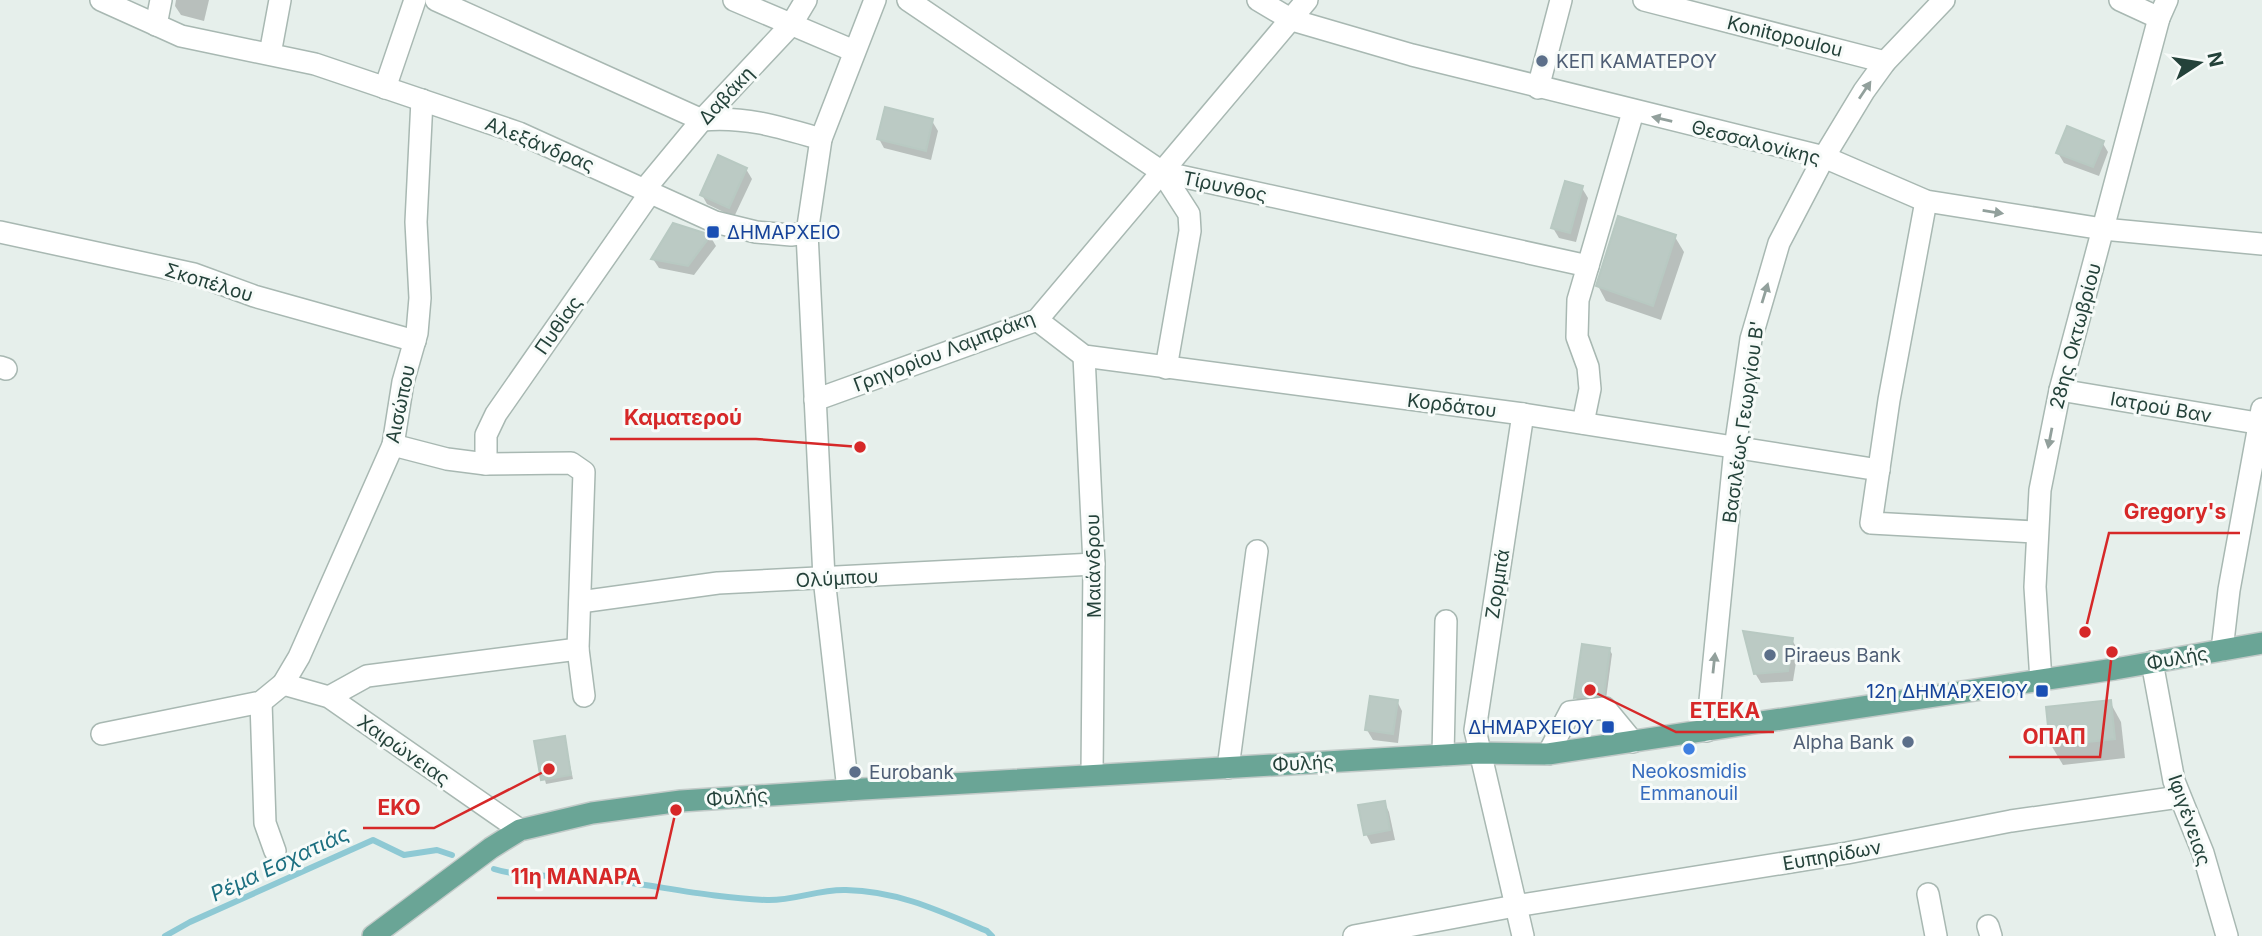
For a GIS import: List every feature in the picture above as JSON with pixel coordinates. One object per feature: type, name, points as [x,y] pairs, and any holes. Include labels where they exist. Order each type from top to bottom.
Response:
[{"type":"main road","name":"Φυλής","points":[[373,936],[491,848],[520,830],[592,813],[657,804],[848,790],[1479,752],[1548,754],[2041,681],[2262,643]]},
{"type":"street","name":"Αλεξάνδρας","points":[[101,0],[181,36],[315,64],[557,148],[715,222],[756,232],[791,235],[807,233]]},
{"type":"street","points":[[156,25],[161,0]]},
{"type":"street","points":[[270,54],[280,0]]},
{"type":"street","points":[[385,88],[415,0]]},
{"type":"street","points":[[436,0],[702,120],[733,117],[769,123],[821,139]]},
{"type":"street","points":[[734,0],[854,51]]},
{"type":"street","name":"Δαβάκη","points":[[647,191],[702,120],[791,25],[806,0]]},
{"type":"street","points":[[848,790],[824,578],[807,233],[821,139],[875,0]]},
{"type":"street","name":"Τίρυνθος","points":[[908,0],[1162,172],[1588,266]]},
{"type":"street","name":"Θεσσαλονίκης","points":[[1258,0],[1292,20],[1538,88],[1824,158],[1926,201],[2104,229],[2262,244]]},
{"type":"street","name":"Γρηγορίου Λαμπράκη","points":[[815,400],[1037,320],[1307,0]]},
{"type":"street","points":[[1538,88],[1561,0]]},
{"type":"street","name":"Konitopoulou","points":[[1644,0],[1885,62]]},
{"type":"street","name":"Βασιλέως Γεωργίου Β'","points":[[1707,731],[1735,448],[1751,339],[1779,243],[1824,158],[1885,62],[1944,0]]},
{"type":"street","points":[[2120,0],[2163,9]]},
{"type":"street","name":"28ης Οκτωβρίου","points":[[2041,681],[2035,587],[2040,490],[2060,390],[2163,9]]},
{"type":"street","name":"Αισώπου","points":[[283,684],[299,657],[393,445],[402,382],[415,341],[420,298],[416,222],[422,100]]},
{"type":"street","points":[[1583,423],[1590,389],[1588,367],[1576,324],[1578,300],[1633,112]]},
{"type":"street","points":[[1162,172],[1189,214],[1190,231],[1166,368]]},
{"type":"street","name":"Πυθίας","points":[[486,464],[486,435],[496,414],[647,191]]},
{"type":"street","points":[[1926,201],[1871,523],[2036,532]]},
{"type":"street","name":"Σκοπέλου","points":[[0,232],[194,275],[254,296],[415,341]]},
{"type":"street","name":"Κορδάτου","points":[[1037,320],[1084,356],[1523,414],[1879,470]]},
{"type":"street","name":"Μαιάνδρου","points":[[1084,356],[1094,564],[1092,775]]},
{"type":"street","name":"Ιατρού Βαν","points":[[2060,390],[2261,419]]},
{"type":"street","name":"Ζορμπά","points":[[1515,906],[1475,730],[1523,414]]},
{"type":"street","points":[[2222,649],[2261,419]]},
{"type":"street","points":[[393,445],[447,459],[486,464],[571,463],[584,472],[578,649],[584,696]]},
{"type":"street","points":[[1228,768],[1257,551]]},
{"type":"street","name":"Ολύμπου","points":[[580,602],[718,583],[1094,564]]},
{"type":"street","points":[[1443,755],[1446,621]]},
{"type":"street","points":[[329,697],[367,676],[578,649]]},
{"type":"street","name":"Ιφιγένειας","points":[[2152,662],[2179,797],[2203,853],[2227,936]]},
{"type":"street","points":[[102,734],[261,702],[283,684]]},
{"type":"street","name":"Χαιρώνειας","points":[[283,684],[329,697],[520,830]]},
{"type":"street","points":[[261,702],[265,823],[275,851]]},
{"type":"street","points":[[1548,754],[1570,712],[1605,708],[1633,741]]},
{"type":"street","name":"Ευπηρίδων","points":[[1354,936],[1515,906],[1847,853],[2011,821],[2179,797]]},
{"type":"street","points":[[1928,894],[1936,936]]},
{"type":"street","points":[[1515,906],[1523,936]]},
{"type":"building","points":[[885,107],[933,119],[926,151],[877,139]]},
{"type":"building","points":[[2067,126],[2104,141],[2093,167],[2056,153]]},
{"type":"building","points":[[718,155],[747,168],[729,208],[700,195]]},
{"type":"building","points":[[1565,181],[1583,186],[1570,233],[1551,228]]},
{"type":"building","points":[[1618,216],[1676,235],[1653,306],[1596,286]]},
{"type":"building","points":[[673,223],[711,235],[688,266],[651,259]]},
{"type":"building","name":"Piraeus Bank","points":[[1743,631],[1793,638],[1788,671],[1754,674]]},
{"type":"building","points":[[1582,644],[1610,648],[1604,695],[1574,698]]},
{"type":"building","points":[[1370,696],[1398,700],[1393,734],[1365,730]]},
{"type":"building","points":[[2111,700],[2115,739],[2050,746],[2046,707]]},
{"type":"building","points":[[565,736],[571,775],[541,780],[534,741]]},
{"type":"building","points":[[1385,801],[1390,830],[1364,835],[1358,805]]},
{"type":"waterway","name":"Ρέμα Εσχατιάς","points":[[165,936],[190,922],[373,840],[404,855],[437,850],[452,855]]},
{"type":"waterway","name":"Ρέμα Εσχατιάς","points":[[494,869],[518,874],[615,881],[745,899],[777,900],[836,890],[865,891],[918,903],[987,931],[992,936]]},
{"type":"place","name":"ΚΕΠ ΚΑΜΑΤΕΡΟΥ","points":[[1542,61]]},
{"type":"place","name":"ΔΗΜΑΡΧΕΙΟ","points":[[713,232]]},
{"type":"place","name":"Καματερού","points":[[860,447]]},
{"type":"place","name":"Gregory's","points":[[2085,632]]},
{"type":"place","name":"ΟΠΑΠ","points":[[2112,652]]},
{"type":"place","name":"Piraeus Bank","points":[[1770,655]]},
{"type":"place","name":"ΕΤΕΚΑ","points":[[1590,690]]},
{"type":"place","name":"12η ΔΗΜΑΡΧΕΙΟΥ","points":[[2042,691]]},
{"type":"place","name":"ΔΗΜΑΡΧΕΙΟΥ","points":[[1608,727]]},
{"type":"place","name":"Alpha Bank","points":[[1908,742]]},
{"type":"place","name":"Neokosmidis Emmanouil","points":[[1689,749]]},
{"type":"place","name":"EKO","points":[[549,769]]},
{"type":"place","name":"Eurobank","points":[[855,772]]},
{"type":"place","name":"11η ΜΑΝΑΡΑ","points":[[676,810]]}]
